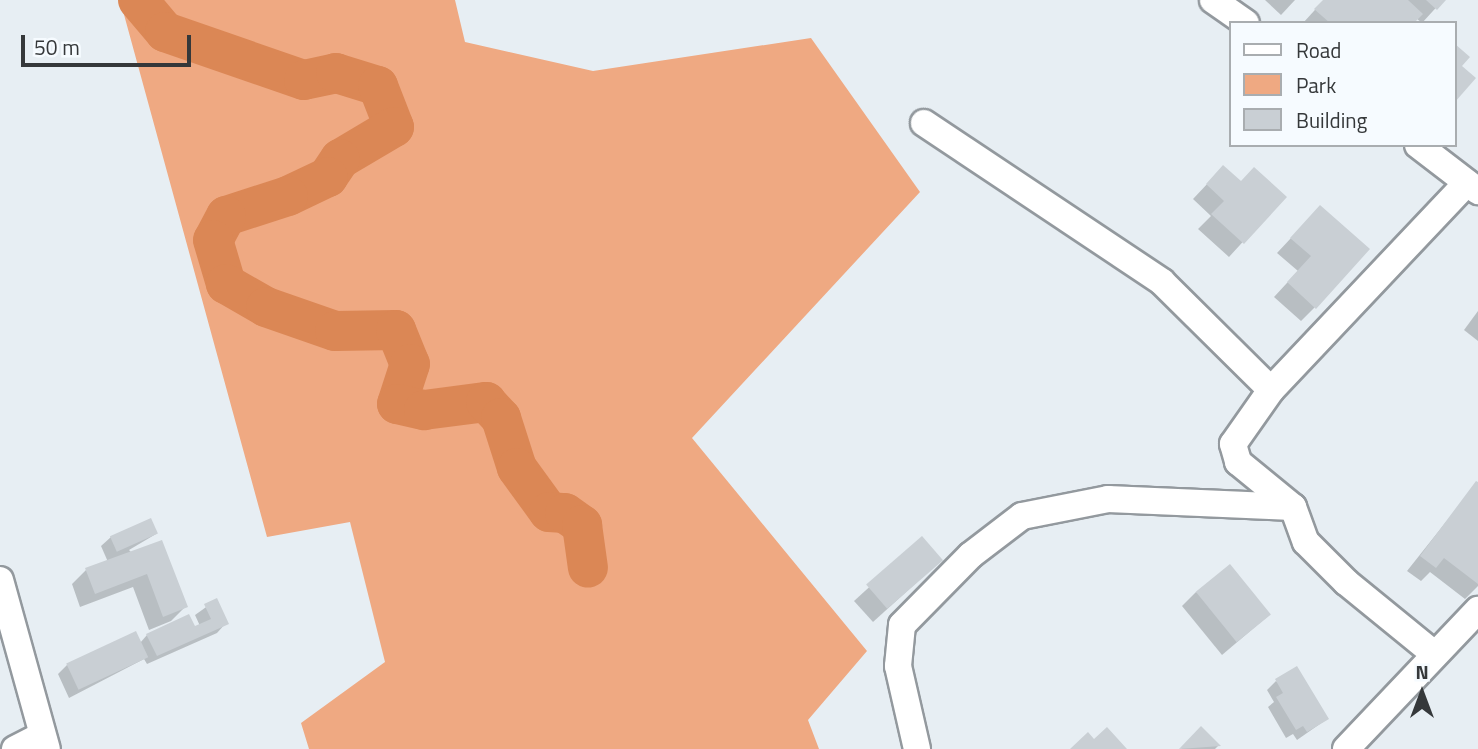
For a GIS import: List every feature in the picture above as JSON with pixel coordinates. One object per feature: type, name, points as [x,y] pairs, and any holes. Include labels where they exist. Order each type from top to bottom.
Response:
[{"type":"street","points":[[1213,0],[1243,21]]},
{"type":"street","points":[[924,124],[1162,282],[1271,390]]},
{"type":"street","points":[[1421,147],[1472,187],[1271,390],[1233,449],[1238,462],[1293,507],[1306,542],[1433,653]]},
{"type":"street","points":[[917,749],[898,666],[902,625],[971,555],[1022,516],[1108,499],[1293,507]]},
{"type":"street","points":[[0,580],[43,743],[15,749]]},
{"type":"street","points":[[1346,749],[1433,653],[1478,610]]},
{"type":"green space","points":[[120,0],[455,0],[465,42],[593,71],[811,38],[920,192],[692,438],[867,651],[808,720],[819,749],[309,749],[301,723],[385,662],[350,522],[267,537]]},
{"type":"building","points":[[1323,0],[1408,0],[1423,14],[1416,21],[1328,21],[1314,9]]},
{"type":"building","points":[[1426,0],[1446,0],[1437,10]]},
{"type":"building","points":[[1457,46],[1470,57],[1462,66],[1476,78],[1457,100]]},
{"type":"building","points":[[1223,165],[1241,181],[1254,167],[1287,197],[1244,244],[1211,214],[1224,201],[1206,184]]},
{"type":"building","points":[[1320,205],[1370,249],[1316,309],[1287,282],[1311,256],[1290,238]]},
{"type":"building","points":[[1476,481],[1478,584],[1444,558],[1436,568],[1420,556]]},
{"type":"building","points":[[151,518],[158,534],[117,552],[110,536]]},
{"type":"building","points":[[922,536],[943,560],[887,609],[866,585]]},
{"type":"building","points":[[162,540],[188,607],[163,617],[147,574],[95,594],[85,568]]},
{"type":"building","points":[[1230,564],[1271,615],[1237,642],[1196,592]]},
{"type":"building","points":[[217,598],[229,624],[157,656],[146,634],[189,614],[195,626],[211,619],[204,604]]},
{"type":"building","points":[[136,631],[148,657],[78,690],[66,664]]},
{"type":"building","points":[[1297,666],[1329,719],[1307,732],[1303,726],[1296,730],[1276,697],[1283,693],[1275,679]]},
{"type":"building","points":[[1201,726],[1221,746],[1179,749]]},
{"type":"building","points":[[1107,727],[1127,749],[1070,749],[1088,732],[1094,739]]},
{"type":"waterway","points":[[138,0],[165,32],[304,80],[336,73],[378,86],[394,127],[340,159],[328,177],[288,196],[226,216],[213,240],[226,284],[266,307],[335,331],[396,330],[410,364],[397,404],[424,410],[486,402],[501,418],[517,468],[549,512],[565,513],[582,525],[588,568]]}]
